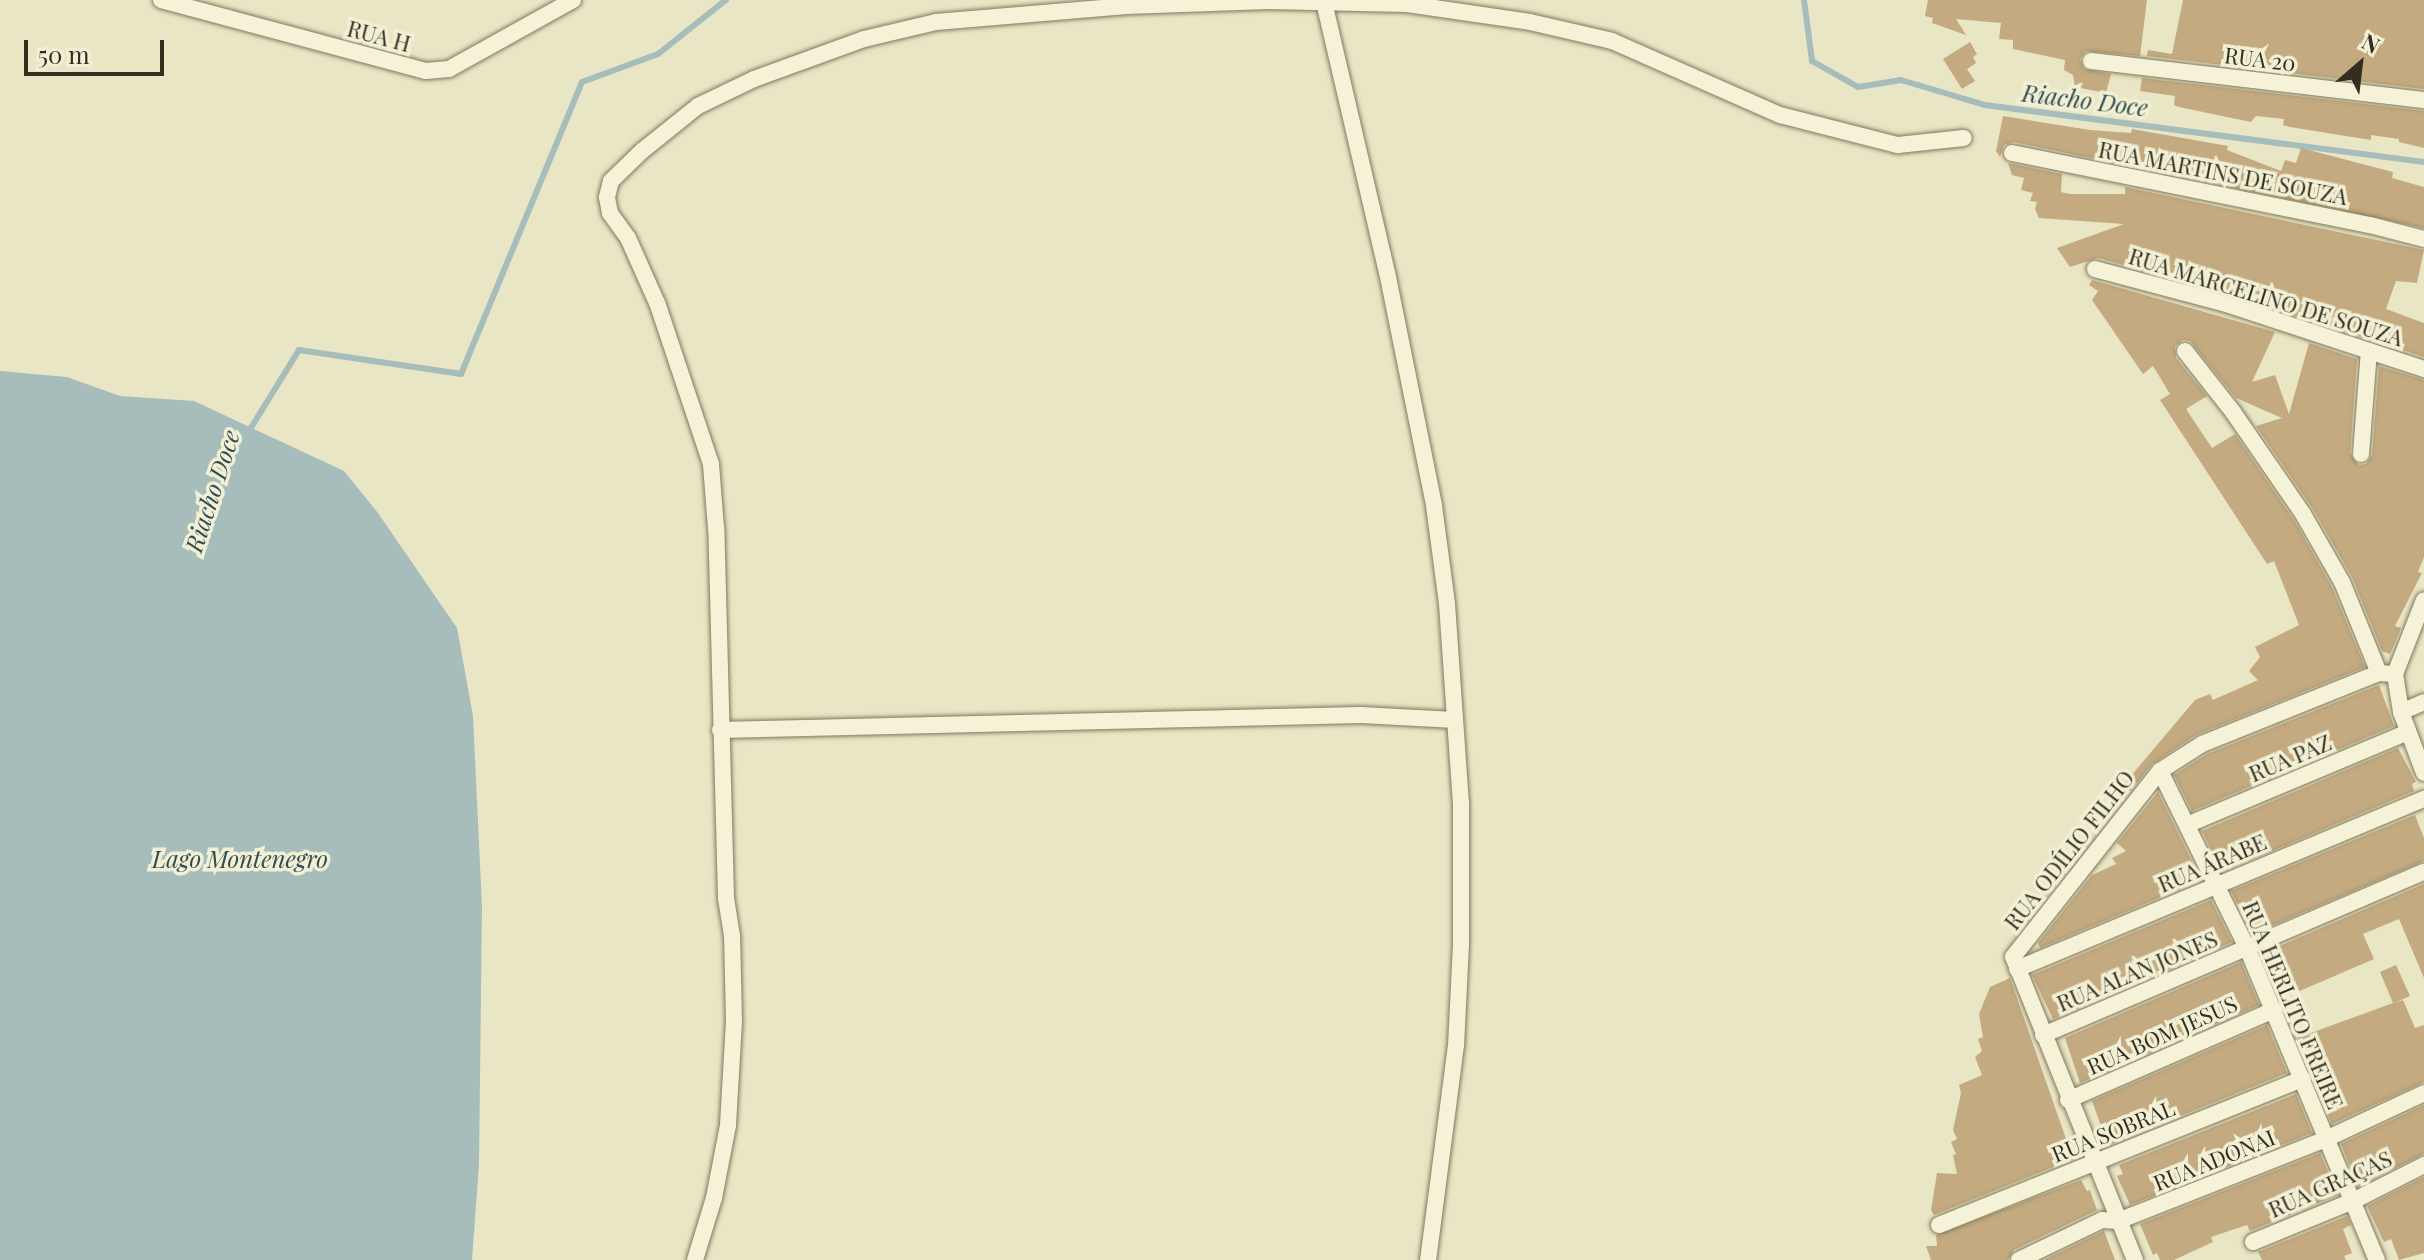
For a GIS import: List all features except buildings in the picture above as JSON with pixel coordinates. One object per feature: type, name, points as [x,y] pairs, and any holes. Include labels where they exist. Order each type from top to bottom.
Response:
[{"type":"street","name":"RUA H","points":[[161,0],[426,71],[449,69],[573,0]]},
{"type":"street","points":[[1324,2],[1387,272],[1434,506],[1447,604],[1461,803],[1461,944],[1456,1045],[1428,1260]]},
{"type":"street","points":[[695,1260],[714,1198],[732,1083],[732,936],[726,898],[716,528],[711,464],[657,303],[628,238],[610,213],[607,197],[611,181],[642,151],[698,106],[754,79],[864,39],[936,22],[1126,6],[1324,2],[1407,4],[1530,22],[1612,41],[1780,115],[1898,145],[1964,138]]},
{"type":"street","name":"RUA 20","points":[[2091,61],[2424,100]]},
{"type":"street","name":"RUA MARTINS DE SOUZA","points":[[2012,153],[2370,225],[2424,239]]},
{"type":"street","name":"RUA MARCELINO DE SOUZA","points":[[2095,269],[2223,303],[2424,369]]},
{"type":"street","points":[[2185,351],[2233,412],[2303,514],[2342,582],[2387,674],[2424,773]]},
{"type":"street","points":[[2361,454],[2369,351]]},
{"type":"street","points":[[2387,674],[2424,600]]},
{"type":"street","name":"RUA ODÍLIO FILHO","points":[[2015,963],[2160,771],[2202,744],[2387,674]]},
{"type":"street","points":[[2401,712],[2424,702]]},
{"type":"street","points":[[720,730],[1361,715],[1455,720]]},
{"type":"street","name":"RUA PAZ","points":[[2189,824],[2408,732]]},
{"type":"street","name":"RUA HERLITO FREIRE","points":[[2160,771],[2189,824],[2247,948],[2377,1260]]},
{"type":"street","name":"RUA ÁRABE","points":[[2015,963],[2424,799]]},
{"type":"street","name":"RUA ALAN JONES","points":[[2043,1035],[2424,872]]},
{"type":"street","points":[[2015,963],[2135,1260]]},
{"type":"street","name":"RUA BOM JESUS","points":[[2068,1100],[2274,1010]]},
{"type":"street","name":"RUA SOBRAL","points":[[1939,1225],[2303,1079]]},
{"type":"street","name":"RUA ADONAI","points":[[2019,1260],[2102,1220],[2118,1221],[2326,1139],[2424,1093]]},
{"type":"street","name":"RUA GRAÇAS","points":[[2253,1242],[2353,1201],[2424,1165]]},
{"type":"water","name":"Lago Montenegro","points":[[0,371],[67,377],[120,396],[194,401],[344,471],[378,513],[457,628],[473,716],[482,907],[479,1164],[472,1260],[0,1260]]},
{"type":"waterway","name":"Riacho Doce","points":[[249,431],[299,350],[461,374],[582,82],[658,54],[726,0]]},
{"type":"waterway","name":"Riacho Doce","points":[[1804,0],[1812,61],[1858,87],[1901,80],[1985,105],[2424,162]]}]
